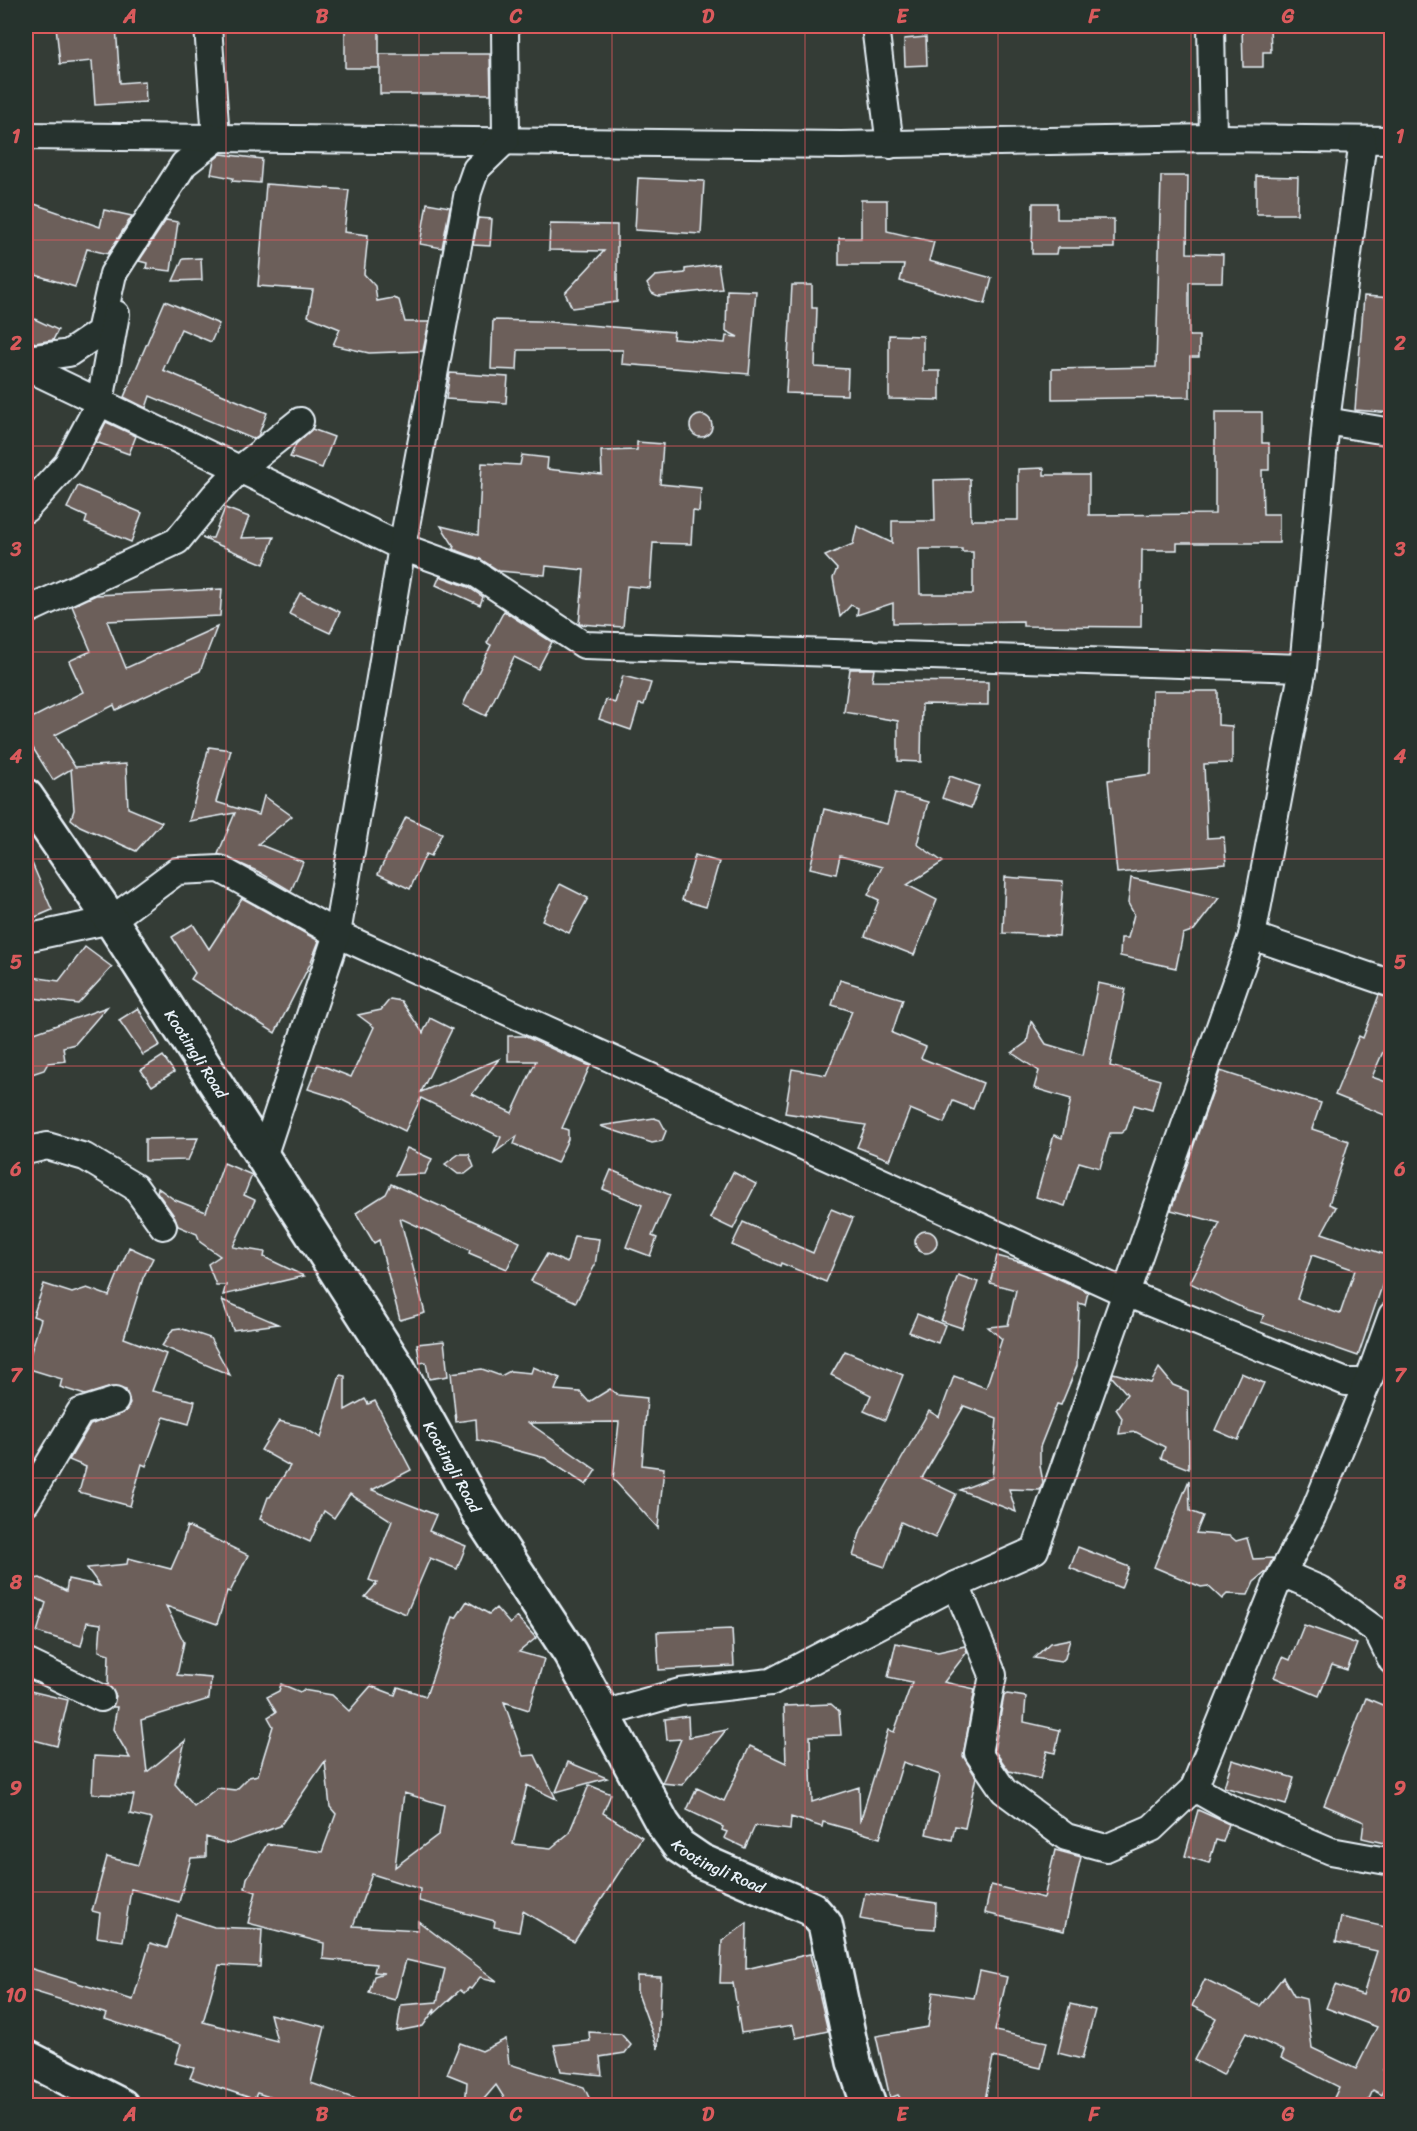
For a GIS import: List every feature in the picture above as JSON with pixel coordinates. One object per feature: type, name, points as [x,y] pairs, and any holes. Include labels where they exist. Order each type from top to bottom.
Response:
[{"type":"main road","name":"Kootingli Road","points":[[26,796],[111,920],[398,1368],[479,1514],[570,1653],[663,1824],[679,1846],[701,1861],[812,1909],[825,1924],[854,2062],[869,2106]]},
{"type":"main road","points":[[26,2057],[122,2106]]},
{"type":"street","points":[[208,26],[216,139]]},
{"type":"street","points":[[262,1157],[337,934],[402,547],[468,192],[476,169],[506,140],[505,26]]},
{"type":"street","points":[[875,26],[890,145]]},
{"type":"street","points":[[1211,26],[1213,138]]},
{"type":"street","points":[[26,136],[890,145],[1213,138],[1392,140]]},
{"type":"street","points":[[216,139],[184,164],[113,274],[100,332],[69,353],[30,356],[41,374],[402,547],[475,573],[584,645],[1304,668]]},
{"type":"street","points":[[603,1714],[680,1692],[771,1682],[956,1585],[1035,1550],[1252,936],[1304,668],[1326,421],[1363,140]]},
{"type":"street","points":[[26,508],[67,464],[100,402],[126,254]]},
{"type":"street","points":[[1326,421],[1392,432]]},
{"type":"street","points":[[26,611],[177,541],[240,469],[300,422]]},
{"type":"street","points":[[26,938],[111,920],[177,871],[219,869],[337,934],[1126,1293],[1346,1382],[1362,1382],[1370,1376]]},
{"type":"street","points":[[1252,936],[1392,984]]},
{"type":"street","points":[[26,1151],[47,1146],[85,1156],[135,1187],[163,1226]]},
{"type":"street","points":[[956,1585],[993,1675],[978,1753],[1004,1791],[1066,1837],[1106,1848],[1152,1828],[1194,1788],[1282,1573],[1312,1517],[1370,1376],[1392,1315]]},
{"type":"street","points":[[26,1502],[80,1412],[115,1401]]},
{"type":"street","points":[[1282,1573],[1319,1588],[1377,1631],[1392,1661]]},
{"type":"street","points":[[26,1662],[101,1698]]},
{"type":"street","points":[[1194,1788],[1231,1809],[1331,1851],[1392,1862]]},
{"type":"building","points":[[56,26],[116,26],[120,83],[145,81],[146,102],[95,105],[92,61],[60,64]]},
{"type":"building","points":[[345,26],[379,26],[379,68],[345,68]]},
{"type":"building","points":[[1242,26],[1270,26],[1271,52],[1263,52],[1263,67],[1243,67]]},
{"type":"building","points":[[926,37],[927,65],[905,66],[904,39]]},
{"type":"building","points":[[380,54],[490,54],[491,94],[380,94]]},
{"type":"building","points":[[221,154],[262,159],[260,183],[232,181],[233,178],[211,174],[214,160]]},
{"type":"building","points":[[1161,176],[1188,176],[1187,253],[1223,254],[1222,282],[1189,282],[1189,336],[1199,336],[1199,357],[1190,357],[1190,397],[1052,399],[1052,369],[1156,367]]},
{"type":"building","points":[[1256,176],[1298,177],[1297,214],[1256,214]]},
{"type":"building","points":[[638,178],[704,181],[701,234],[635,230]]},
{"type":"building","points":[[266,184],[349,190],[344,232],[368,235],[364,274],[375,286],[377,301],[393,298],[399,300],[405,322],[429,322],[423,351],[369,353],[333,345],[340,329],[308,316],[313,290],[258,286]]},
{"type":"building","points":[[861,200],[887,200],[887,231],[934,242],[929,261],[992,278],[985,304],[900,281],[904,265],[839,265],[839,238],[861,238]]},
{"type":"building","points":[[26,201],[100,227],[104,210],[132,216],[108,254],[87,249],[75,287],[26,272]]},
{"type":"building","points":[[427,203],[450,207],[442,248],[420,244]]},
{"type":"building","points":[[1033,203],[1057,203],[1057,219],[1114,219],[1114,248],[1057,248],[1056,254],[1032,254]]},
{"type":"building","points":[[478,218],[492,219],[490,246],[473,245]]},
{"type":"building","points":[[166,220],[178,222],[171,271],[146,268],[147,263],[139,261]]},
{"type":"building","points":[[550,224],[617,225],[617,302],[572,308],[565,293],[604,251],[549,250]]},
{"type":"building","points":[[201,258],[202,280],[173,281],[183,259]]},
{"type":"building","points":[[718,264],[722,289],[658,296],[652,293],[647,284],[655,276],[685,273],[685,269]]},
{"type":"building","points":[[792,285],[812,285],[812,308],[817,308],[815,367],[848,369],[847,395],[786,393]]},
{"type":"building","points":[[727,290],[756,291],[749,374],[622,364],[623,350],[518,350],[517,370],[491,369],[493,320],[538,321],[674,332],[673,339],[725,343],[726,336],[738,337],[726,331]]},
{"type":"building","points":[[1364,296],[1392,298],[1392,413],[1355,410]]},
{"type":"building","points":[[165,301],[219,324],[211,342],[181,329],[163,370],[267,413],[258,436],[253,439],[150,396],[146,408],[124,397]]},
{"type":"building","points":[[26,315],[58,330],[53,340],[35,343],[26,338]]},
{"type":"building","points":[[889,335],[923,336],[923,371],[940,371],[940,400],[889,399]]},
{"type":"building","points":[[450,373],[508,377],[506,403],[446,399]]},
{"type":"building","points":[[1215,412],[1262,412],[1262,443],[1269,443],[1269,470],[1262,470],[1263,514],[1279,514],[1279,543],[1177,543],[1177,550],[1142,550],[1141,627],[1023,626],[1023,621],[893,623],[893,603],[857,615],[858,608],[851,605],[840,617],[833,578],[837,569],[825,556],[853,544],[857,526],[892,543],[892,521],[935,521],[934,480],[970,479],[971,520],[1018,520],[1018,469],[1044,468],[1044,475],[1089,475],[1089,515],[1215,514]],"holes":[[[919,549],[962,549],[962,552],[973,552],[973,594],[920,594]]]},
{"type":"building","points":[[701,415],[709,418],[712,426],[709,434],[701,437],[693,434],[690,426],[693,418]]},
{"type":"building","points":[[106,422],[136,436],[129,454],[96,442]]},
{"type":"building","points":[[312,429],[334,437],[322,468],[290,457],[296,444]]},
{"type":"building","points":[[637,442],[663,444],[660,484],[701,488],[699,512],[693,511],[691,544],[653,543],[650,588],[627,586],[623,627],[579,624],[584,570],[546,566],[545,575],[499,571],[480,559],[453,549],[454,546],[441,526],[478,535],[482,463],[520,465],[522,455],[548,458],[547,469],[602,475],[601,451],[637,450]]},
{"type":"building","points":[[78,486],[142,513],[131,542],[85,523],[87,517],[67,508]]},
{"type":"building","points":[[225,508],[249,517],[241,538],[274,537],[264,564],[202,538],[213,538]]},
{"type":"building","points":[[440,576],[468,587],[483,597],[480,605],[436,585]]},
{"type":"building","points":[[222,589],[220,616],[107,621],[126,668],[217,627],[200,671],[116,710],[114,705],[55,735],[75,767],[126,764],[128,808],[162,822],[136,851],[80,826],[71,819],[74,810],[71,769],[53,780],[26,737],[26,721],[83,692],[69,661],[91,651],[72,606],[96,595]]},
{"type":"building","points":[[300,593],[340,612],[330,633],[289,614]]},
{"type":"building","points":[[504,611],[552,642],[538,669],[514,657],[486,716],[463,705],[491,645],[487,643]]},
{"type":"building","points":[[850,669],[874,669],[872,681],[988,682],[988,705],[922,704],[921,762],[898,761],[898,721],[844,712]]},
{"type":"building","points":[[623,676],[651,683],[644,705],[639,704],[631,730],[599,719],[606,700],[615,703]]},
{"type":"building","points":[[1152,691],[1218,691],[1218,725],[1232,726],[1232,763],[1204,764],[1207,838],[1224,837],[1226,864],[1117,873],[1108,780],[1151,774]]},
{"type":"building","points":[[209,747],[231,750],[216,802],[259,815],[264,796],[292,816],[258,844],[303,862],[291,891],[259,872],[218,854],[235,813],[189,821]]},
{"type":"building","points":[[950,776],[979,786],[971,808],[942,798]]},
{"type":"building","points":[[895,793],[928,802],[917,844],[943,862],[907,885],[937,900],[914,955],[865,936],[879,900],[868,895],[882,867],[840,856],[836,874],[810,868],[824,809],[887,824]]},
{"type":"building","points":[[406,817],[442,833],[431,856],[426,854],[410,889],[378,874]]},
{"type":"building","points":[[26,849],[52,910],[26,921]]},
{"type":"building","points":[[695,855],[719,862],[706,907],[682,900]]},
{"type":"building","points":[[1005,877],[1063,881],[1059,936],[1003,933]]},
{"type":"building","points":[[1131,878],[1219,898],[1194,930],[1183,934],[1176,968],[1120,956],[1121,938],[1128,938],[1134,914],[1128,903]]},
{"type":"building","points":[[560,884],[588,898],[569,933],[542,920]]},
{"type":"building","points":[[242,898],[319,941],[310,964],[275,1033],[191,979],[195,973],[172,937],[193,924],[209,949]]},
{"type":"building","points":[[85,947],[112,967],[78,1004],[26,997],[26,976],[59,981]]},
{"type":"building","points":[[840,980],[903,999],[892,1033],[926,1047],[921,1058],[983,1083],[973,1109],[953,1101],[944,1123],[910,1109],[890,1160],[857,1147],[866,1125],[785,1113],[792,1069],[826,1075],[852,1011],[832,1005]]},
{"type":"building","points":[[1098,983],[1126,989],[1110,1066],[1160,1080],[1152,1110],[1134,1105],[1126,1129],[1121,1133],[1110,1133],[1100,1168],[1079,1162],[1065,1206],[1036,1197],[1054,1135],[1062,1138],[1071,1099],[1034,1088],[1039,1071],[1012,1053],[1027,1042],[1031,1021],[1046,1044],[1083,1055]]},
{"type":"building","points":[[1379,995],[1392,999],[1392,1031],[1372,1077],[1392,1084],[1392,1118],[1335,1095],[1359,1036],[1363,1038]]},
{"type":"building","points":[[390,999],[401,1001],[423,1033],[430,1018],[452,1029],[421,1092],[499,1059],[472,1094],[512,1113],[536,1061],[508,1061],[508,1036],[524,1036],[590,1066],[562,1128],[568,1130],[568,1139],[557,1163],[514,1144],[517,1136],[494,1153],[501,1137],[421,1098],[405,1131],[340,1099],[308,1089],[318,1064],[351,1077],[374,1027],[358,1015],[381,1010]]},
{"type":"building","points":[[107,1007],[75,1044],[63,1047],[65,1061],[48,1063],[44,1070],[26,1076],[26,1036]]},
{"type":"building","points":[[138,1008],[160,1045],[143,1055],[119,1020]]},
{"type":"building","points":[[163,1056],[174,1072],[152,1086],[141,1070]]},
{"type":"building","points":[[1220,1071],[1321,1103],[1312,1129],[1349,1141],[1329,1204],[1336,1207],[1322,1233],[1392,1257],[1358,1356],[1261,1322],[1264,1315],[1247,1310],[1190,1283],[1220,1223],[1171,1210]],"holes":[[[1312,1255],[1355,1270],[1340,1314],[1297,1299]]]},
{"type":"building","points":[[654,1118],[660,1120],[666,1131],[662,1141],[652,1143],[600,1126]]},
{"type":"building","points":[[198,1138],[188,1160],[145,1161],[145,1139]]},
{"type":"building","points":[[407,1148],[432,1159],[425,1174],[395,1175]]},
{"type":"building","points":[[459,1154],[469,1154],[474,1167],[465,1174],[458,1174],[445,1164]]},
{"type":"building","points":[[224,1163],[252,1175],[244,1195],[255,1200],[233,1247],[265,1252],[264,1257],[304,1276],[223,1295],[226,1285],[216,1285],[208,1264],[220,1256],[200,1242],[197,1234],[178,1226],[175,1217],[157,1192],[158,1188],[175,1200],[206,1212]]},
{"type":"building","points":[[611,1170],[670,1195],[652,1236],[657,1238],[650,1256],[626,1247],[642,1205],[603,1189]]},
{"type":"building","points":[[733,1172],[756,1184],[733,1229],[710,1218]]},
{"type":"building","points":[[391,1184],[520,1242],[507,1269],[469,1253],[470,1250],[400,1218],[425,1313],[400,1320],[379,1240],[374,1243],[356,1213],[386,1194]]},
{"type":"building","points":[[831,1209],[853,1218],[826,1282],[781,1263],[780,1266],[732,1245],[743,1222],[813,1253]]},
{"type":"building","points":[[926,1231],[934,1234],[937,1242],[934,1250],[926,1253],[918,1250],[915,1242],[918,1234]]},
{"type":"building","points":[[574,1236],[599,1239],[595,1265],[576,1302],[531,1281],[547,1254],[567,1263]]},
{"type":"building","points":[[129,1247],[153,1258],[143,1278],[124,1338],[166,1354],[152,1391],[195,1401],[189,1424],[164,1417],[146,1466],[142,1464],[130,1506],[79,1492],[86,1467],[69,1460],[90,1425],[126,1411],[130,1404],[126,1390],[111,1387],[85,1395],[60,1387],[62,1379],[26,1368],[41,1319],[33,1316],[44,1284],[72,1293],[87,1288],[109,1296]]},
{"type":"building","points":[[997,1256],[1024,1263],[1088,1292],[1085,1305],[1079,1303],[1077,1366],[1061,1405],[1057,1404],[1040,1447],[1043,1482],[1040,1490],[1009,1489],[1016,1512],[960,1490],[992,1478],[997,1418],[964,1406],[922,1478],[956,1494],[935,1538],[901,1522],[885,1567],[853,1556],[861,1530],[929,1411],[939,1417],[954,1376],[986,1388],[1002,1339],[988,1327],[1008,1325],[1016,1290],[990,1283]]},
{"type":"building","points":[[958,1275],[978,1282],[962,1328],[941,1321]]},
{"type":"building","points":[[222,1300],[278,1324],[233,1330]]},
{"type":"building","points":[[917,1314],[945,1325],[938,1343],[909,1332]]},
{"type":"building","points":[[180,1328],[210,1338],[230,1375],[162,1346],[173,1329]]},
{"type":"building","points":[[444,1341],[448,1376],[429,1379],[426,1362],[420,1363],[417,1344]]},
{"type":"building","points":[[845,1351],[903,1375],[885,1420],[864,1411],[871,1395],[831,1375]]},
{"type":"building","points":[[533,1367],[560,1378],[555,1390],[580,1392],[589,1402],[610,1389],[618,1395],[647,1398],[642,1465],[664,1468],[658,1528],[613,1479],[619,1422],[529,1423],[596,1470],[586,1485],[545,1458],[477,1440],[476,1419],[456,1422],[451,1373],[482,1369],[501,1376],[510,1371],[531,1373]]},
{"type":"building","points":[[1159,1368],[1173,1385],[1188,1391],[1189,1469],[1161,1458],[1165,1447],[1136,1432],[1119,1434],[1122,1418],[1116,1409],[1127,1394],[1112,1377],[1113,1373],[1151,1383]]},
{"type":"building","points":[[1241,1373],[1264,1383],[1238,1440],[1215,1430]]},
{"type":"building","points":[[340,1375],[345,1376],[345,1410],[365,1399],[368,1404],[375,1401],[411,1470],[372,1490],[436,1515],[429,1531],[466,1546],[457,1569],[430,1558],[406,1614],[365,1597],[377,1583],[369,1580],[392,1521],[350,1494],[334,1518],[324,1511],[310,1542],[260,1519],[268,1497],[290,1466],[261,1450],[279,1421],[303,1427],[321,1438]]},
{"type":"building","points":[[1189,1480],[1190,1511],[1203,1516],[1196,1533],[1230,1536],[1236,1541],[1247,1538],[1253,1559],[1273,1558],[1266,1572],[1254,1582],[1248,1595],[1227,1594],[1222,1599],[1208,1586],[1201,1587],[1154,1567]]},
{"type":"building","points":[[187,1526],[248,1555],[230,1592],[227,1591],[217,1624],[166,1606],[184,1642],[177,1675],[211,1678],[209,1699],[141,1720],[147,1772],[185,1741],[175,1784],[194,1806],[217,1788],[236,1790],[249,1777],[258,1775],[273,1726],[268,1717],[276,1712],[267,1697],[279,1691],[281,1684],[300,1692],[303,1690],[332,1695],[349,1711],[371,1686],[395,1695],[398,1687],[426,1696],[453,1617],[456,1618],[467,1601],[489,1614],[496,1608],[510,1624],[517,1617],[536,1638],[519,1652],[544,1659],[529,1710],[504,1702],[523,1756],[535,1755],[556,1799],[527,1785],[513,1844],[551,1848],[569,1833],[589,1785],[611,1794],[603,1813],[642,1837],[574,1942],[523,1911],[519,1932],[494,1927],[495,1921],[419,1901],[420,1889],[372,1874],[353,1926],[418,1930],[418,1921],[497,1981],[480,1977],[471,1989],[469,1988],[464,1993],[460,1990],[434,2014],[435,2009],[423,2026],[397,2031],[401,2005],[437,2002],[445,1969],[406,1960],[395,2000],[369,1993],[374,1976],[384,1973],[374,1972],[376,1964],[323,1959],[324,1943],[248,1923],[256,1892],[245,1888],[247,1878],[267,1844],[322,1852],[336,1814],[330,1807],[325,1761],[280,1826],[229,1844],[206,1837],[206,1857],[191,1858],[179,1902],[131,1889],[123,1941],[97,1937],[100,1913],[92,1911],[107,1857],[138,1865],[152,1819],[130,1814],[134,1795],[92,1794],[94,1756],[130,1758],[113,1729],[117,1707],[112,1707],[116,1696],[108,1685],[109,1654],[99,1651],[101,1624],[87,1622],[81,1646],[37,1632],[46,1603],[31,1596],[28,1591],[29,1580],[40,1578],[66,1591],[68,1579],[100,1586],[87,1568],[127,1564],[128,1558],[171,1569]],"holes":[[[404,1793],[444,1805],[439,1834],[395,1867]]]},
{"type":"building","points":[[1078,1547],[1129,1567],[1121,1588],[1070,1568]]},
{"type":"building","points":[[1304,1625],[1357,1644],[1347,1670],[1332,1665],[1319,1696],[1274,1677],[1283,1657],[1290,1660]]},
{"type":"building","points":[[732,1629],[734,1666],[659,1670],[657,1632]]},
{"type":"building","points":[[1070,1639],[1065,1658],[1061,1662],[1034,1658],[1050,1643]]},
{"type":"building","points":[[896,1643],[938,1652],[965,1646],[967,1652],[944,1682],[975,1689],[963,1756],[976,1777],[965,1828],[955,1826],[952,1840],[926,1834],[940,1775],[903,1762],[880,1838],[823,1822],[822,1827],[791,1817],[790,1830],[755,1826],[745,1848],[724,1838],[727,1832],[722,1830],[723,1827],[687,1810],[697,1788],[724,1801],[750,1746],[786,1763],[784,1706],[831,1704],[839,1711],[841,1735],[810,1736],[812,1802],[859,1787],[860,1822],[888,1730],[894,1732],[912,1682],[888,1677]]},
{"type":"building","points":[[26,1690],[68,1700],[57,1746],[26,1738]]},
{"type":"building","points":[[1007,1694],[1026,1697],[1024,1722],[1060,1730],[1055,1753],[1047,1751],[1040,1779],[1009,1771],[994,1750],[1004,1696]]},
{"type":"building","points":[[1366,1698],[1392,1709],[1392,1829],[1388,1829],[1384,1843],[1362,1838],[1364,1822],[1324,1805]]},
{"type":"building","points":[[688,1716],[689,1737],[726,1730],[682,1785],[662,1783],[681,1739],[667,1740],[665,1719]]},
{"type":"building","points":[[1232,1760],[1294,1778],[1286,1805],[1224,1787]]},
{"type":"building","points":[[568,1762],[607,1778],[556,1792]]},
{"type":"building","points":[[1198,1810],[1229,1824],[1223,1842],[1216,1840],[1209,1863],[1185,1856]]},
{"type":"building","points":[[1055,1850],[1081,1857],[1064,1931],[985,1913],[991,1885],[1044,1898]]},
{"type":"building","points":[[865,1893],[936,1903],[935,1929],[904,1927],[860,1919]]},
{"type":"building","points":[[177,1915],[214,1927],[262,1929],[260,1967],[219,1965],[203,2022],[277,2041],[270,2014],[325,2027],[311,2083],[367,2103],[367,2106],[297,2106],[257,2093],[254,2099],[190,2078],[194,2068],[175,2063],[181,2044],[105,2019],[107,2014],[26,1989],[26,1967],[133,2000],[150,1943],[167,1948]]},
{"type":"building","points":[[1341,1917],[1385,1927],[1388,1920],[1392,1921],[1392,2053],[1383,2070],[1391,2074],[1382,2095],[1373,2090],[1366,2106],[1345,2106],[1333,2100],[1339,2087],[1281,2058],[1284,2051],[1246,2033],[1223,2075],[1194,2060],[1216,2018],[1192,2006],[1205,1979],[1260,2006],[1283,1977],[1294,1996],[1306,1999],[1312,2048],[1356,2069],[1377,2027],[1326,2008],[1335,1985],[1363,1995],[1377,1951],[1336,1942]]},
{"type":"building","points":[[747,1923],[746,1969],[810,1954],[828,2031],[796,2038],[793,2025],[741,2033],[733,1983],[720,1983],[722,1941]]},
{"type":"building","points":[[980,1971],[1007,1977],[995,2031],[1047,2042],[1041,2068],[993,2057],[984,2106],[905,2106],[898,2095],[890,2098],[876,2036],[928,2027],[933,1992],[974,1998]]},
{"type":"building","points":[[637,1976],[661,1977],[658,2049],[637,1991]]},
{"type":"building","points":[[1070,2004],[1095,2010],[1082,2059],[1058,2053]]},
{"type":"building","points":[[589,2032],[621,2034],[631,2045],[625,2053],[600,2057],[602,2075],[561,2071],[554,2045],[590,2041]]},
{"type":"building","points":[[506,2039],[509,2064],[584,2087],[593,2106],[531,2106],[519,2101],[508,2104],[496,2085],[478,2106],[465,2106],[467,2082],[447,2074],[460,2043],[482,2051]]}]
